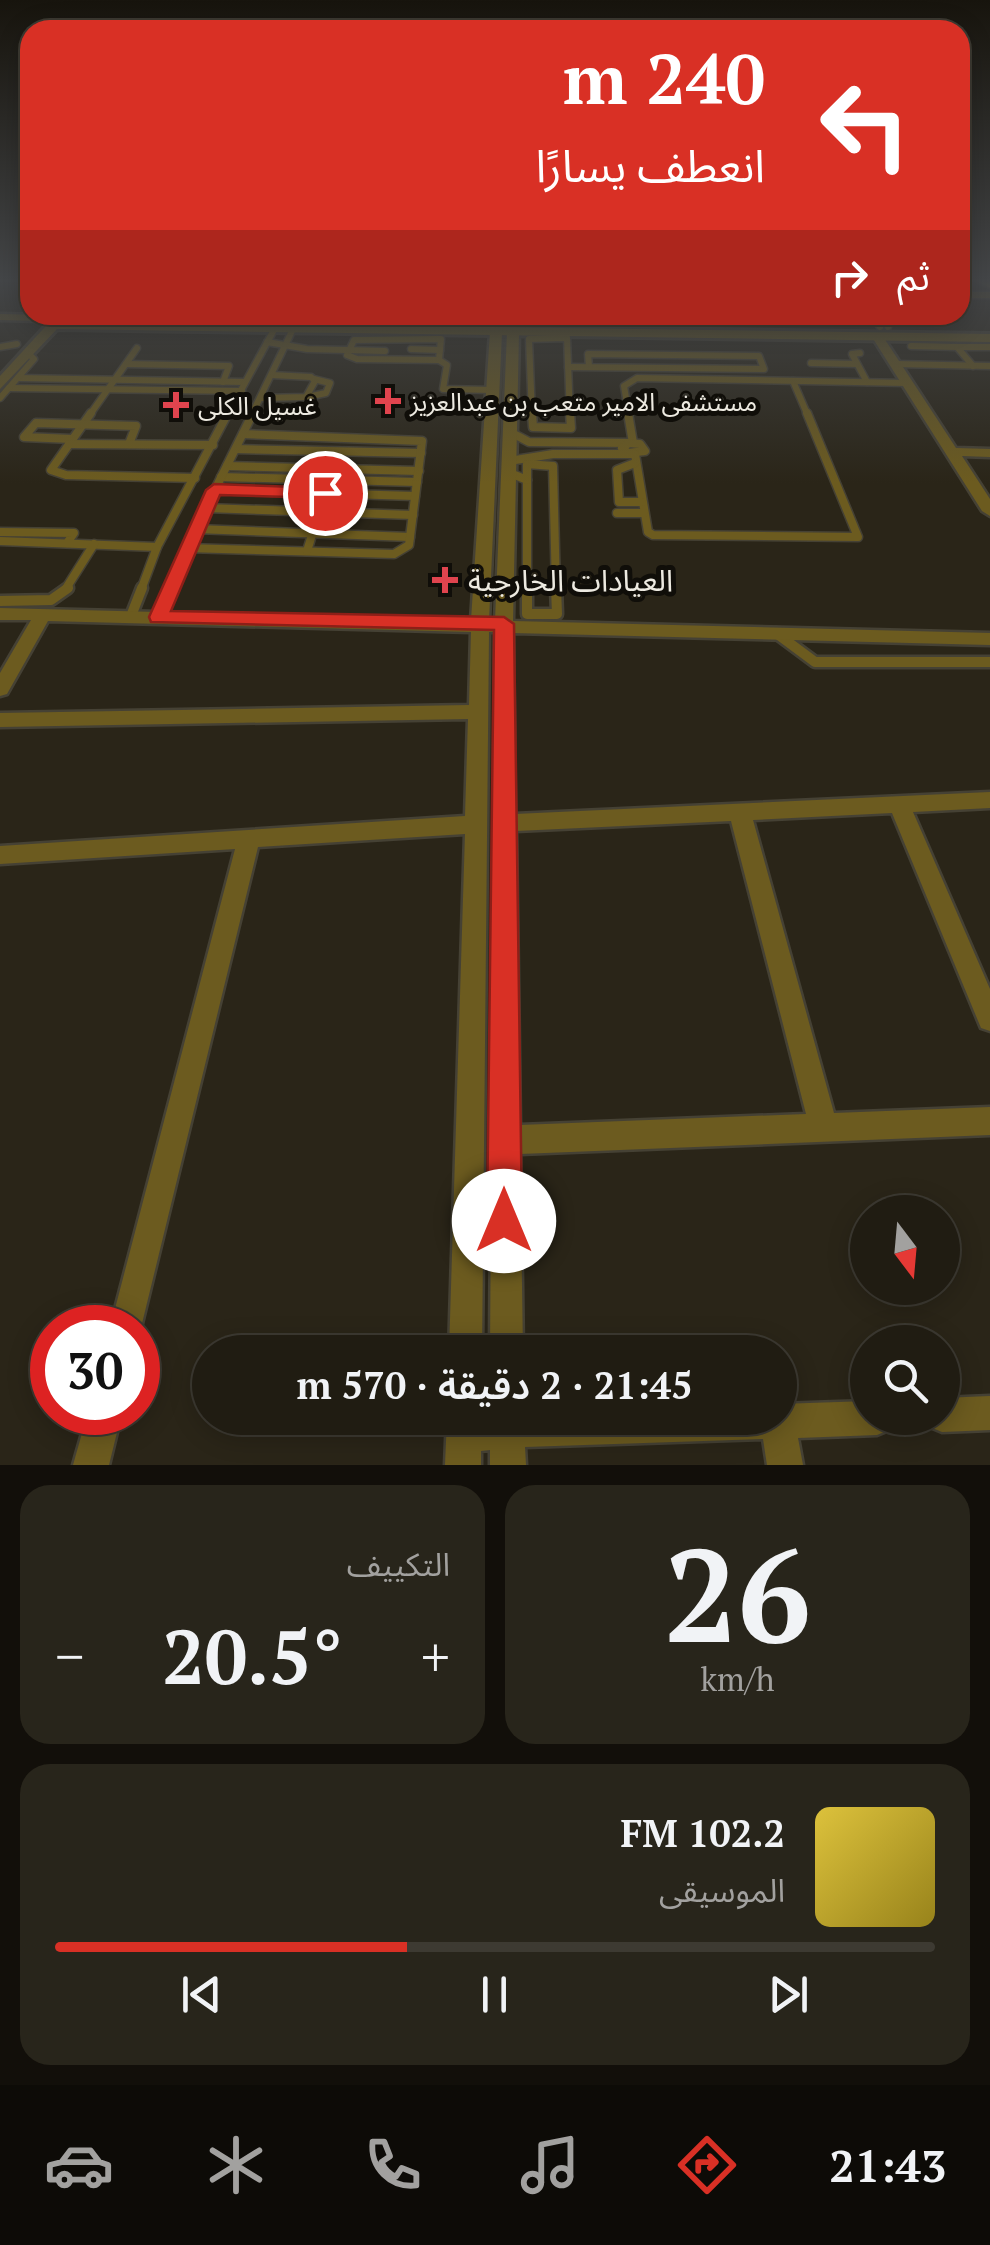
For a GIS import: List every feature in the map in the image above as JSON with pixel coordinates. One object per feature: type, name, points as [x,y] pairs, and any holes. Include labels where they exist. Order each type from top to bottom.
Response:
[{"type":"street","points":[[0,363],[25,346]]},
{"type":"street","points":[[466,1335],[480,624],[505,391],[505,346]]},
{"type":"street","points":[[890,346],[896,364],[990,511]]},
{"type":"street","points":[[4,386],[22,349]]},
{"type":"street","points":[[505,391],[515,472],[516,592],[504,624],[506,1335]]},
{"type":"street","points":[[952,452],[990,453]]},
{"type":"street","points":[[0,614],[990,639]]},
{"type":"street","points":[[0,690],[43,615]]},
{"type":"street","points":[[0,720],[479,712]]},
{"type":"street","points":[[504,823],[990,800]]},
{"type":"street","points":[[899,804],[990,1019]]},
{"type":"street","points":[[740,812],[824,1128]]},
{"type":"street","points":[[0,855],[477,824]]},
{"type":"street","points":[[132,1305],[249,839]]},
{"type":"street","points":[[504,1140],[990,1121]]},
{"type":"street","points":[[960,1415],[990,1414]]},
{"type":"street","points":[[797,1420],[850,1419]]},
{"type":"street","points":[[92,1465],[99,1435]]},
{"type":"street","points":[[464,1439],[555,1435]]},
{"type":"street","points":[[780,1435],[785,1465]]},
{"type":"lane","points":[[130,616],[157,547],[264,346]]},
{"type":"lane","points":[[158,617],[186,548],[286,346]]},
{"type":"lane","points":[[311,346],[385,350]]},
{"type":"lane","points":[[350,346],[347,355],[358,360],[439,360],[446,365],[446,390],[505,391]]},
{"type":"lane","points":[[399,360],[401,346]]},
{"type":"lane","points":[[439,360],[441,346]]},
{"type":"lane","points":[[505,391],[526,346]]},
{"type":"lane","points":[[505,391],[532,427],[571,428],[567,346]]},
{"type":"lane","points":[[911,346],[924,365]]},
{"type":"lane","points":[[927,346],[940,365]]},
{"type":"lane","points":[[938,346],[977,346]]},
{"type":"lane","points":[[0,347],[22,349],[34,359],[18,378],[4,386],[0,398]]},
{"type":"lane","points":[[956,347],[972,366]]},
{"type":"lane","points":[[137,348],[53,465],[54,473],[195,478]]},
{"type":"lane","points":[[412,349],[440,350]]},
{"type":"lane","points":[[860,353],[852,354],[867,382]]},
{"type":"lane","points":[[568,368],[764,369],[759,356],[631,354],[588,354],[589,368]]},
{"type":"lane","points":[[631,354],[633,367]]},
{"type":"lane","points":[[698,355],[702,368]]},
{"type":"lane","points":[[811,363],[857,364]]},
{"type":"lane","points":[[126,364],[229,366],[223,382]]},
{"type":"lane","points":[[896,364],[990,366]]},
{"type":"lane","points":[[261,398],[326,393],[330,383],[272,375]]},
{"type":"lane","points":[[18,378],[223,382],[244,387]]},
{"type":"lane","points":[[306,397],[314,379]]},
{"type":"lane","points":[[633,442],[624,386],[629,380],[908,383]]},
{"type":"lane","points":[[633,442],[622,448],[635,458],[648,532],[858,537],[793,381]]},
{"type":"lane","points":[[4,386],[244,387]]},
{"type":"lane","points":[[129,444],[136,426],[36,423],[24,438],[129,444],[213,445]]},
{"type":"lane","points":[[510,432],[529,442],[633,442]]},
{"type":"lane","points":[[186,548],[394,554],[409,545],[423,443],[243,434]]},
{"type":"lane","points":[[307,551],[342,438]]},
{"type":"lane","points":[[236,450],[422,453]]},
{"type":"lane","points":[[515,472],[553,454],[635,458]]},
{"type":"lane","points":[[635,458],[617,470],[619,502],[642,502]]},
{"type":"lane","points":[[515,472],[528,464],[553,466],[556,614],[527,614],[516,592]]},
{"type":"lane","points":[[227,466],[419,471]]},
{"type":"lane","points":[[221,477],[418,482]]},
{"type":"lane","points":[[214,490],[415,496]]},
{"type":"lane","points":[[206,508],[413,515]]},
{"type":"lane","points":[[617,512],[644,513]]},
{"type":"lane","points":[[196,529],[410,537]]},
{"type":"lane","points":[[0,532],[74,533],[67,543]]},
{"type":"lane","points":[[0,541],[157,547]]},
{"type":"lane","points":[[0,602],[48,604],[59,599],[94,544]]},
{"type":"lane","points":[[775,632],[815,662],[990,662]]},
{"type":"place","name":"مستشفى الامير متعب بن عبدالعزيز","points":[[388,401]]},
{"type":"place","name":"غسيل الكلى","points":[[176,405]]},
{"type":"place","name":"العيادات الخارجية","points":[[445,580]]},
{"type":"route","points":[[325,493],[214,490],[158,617],[504,624],[504,1221]]}]
